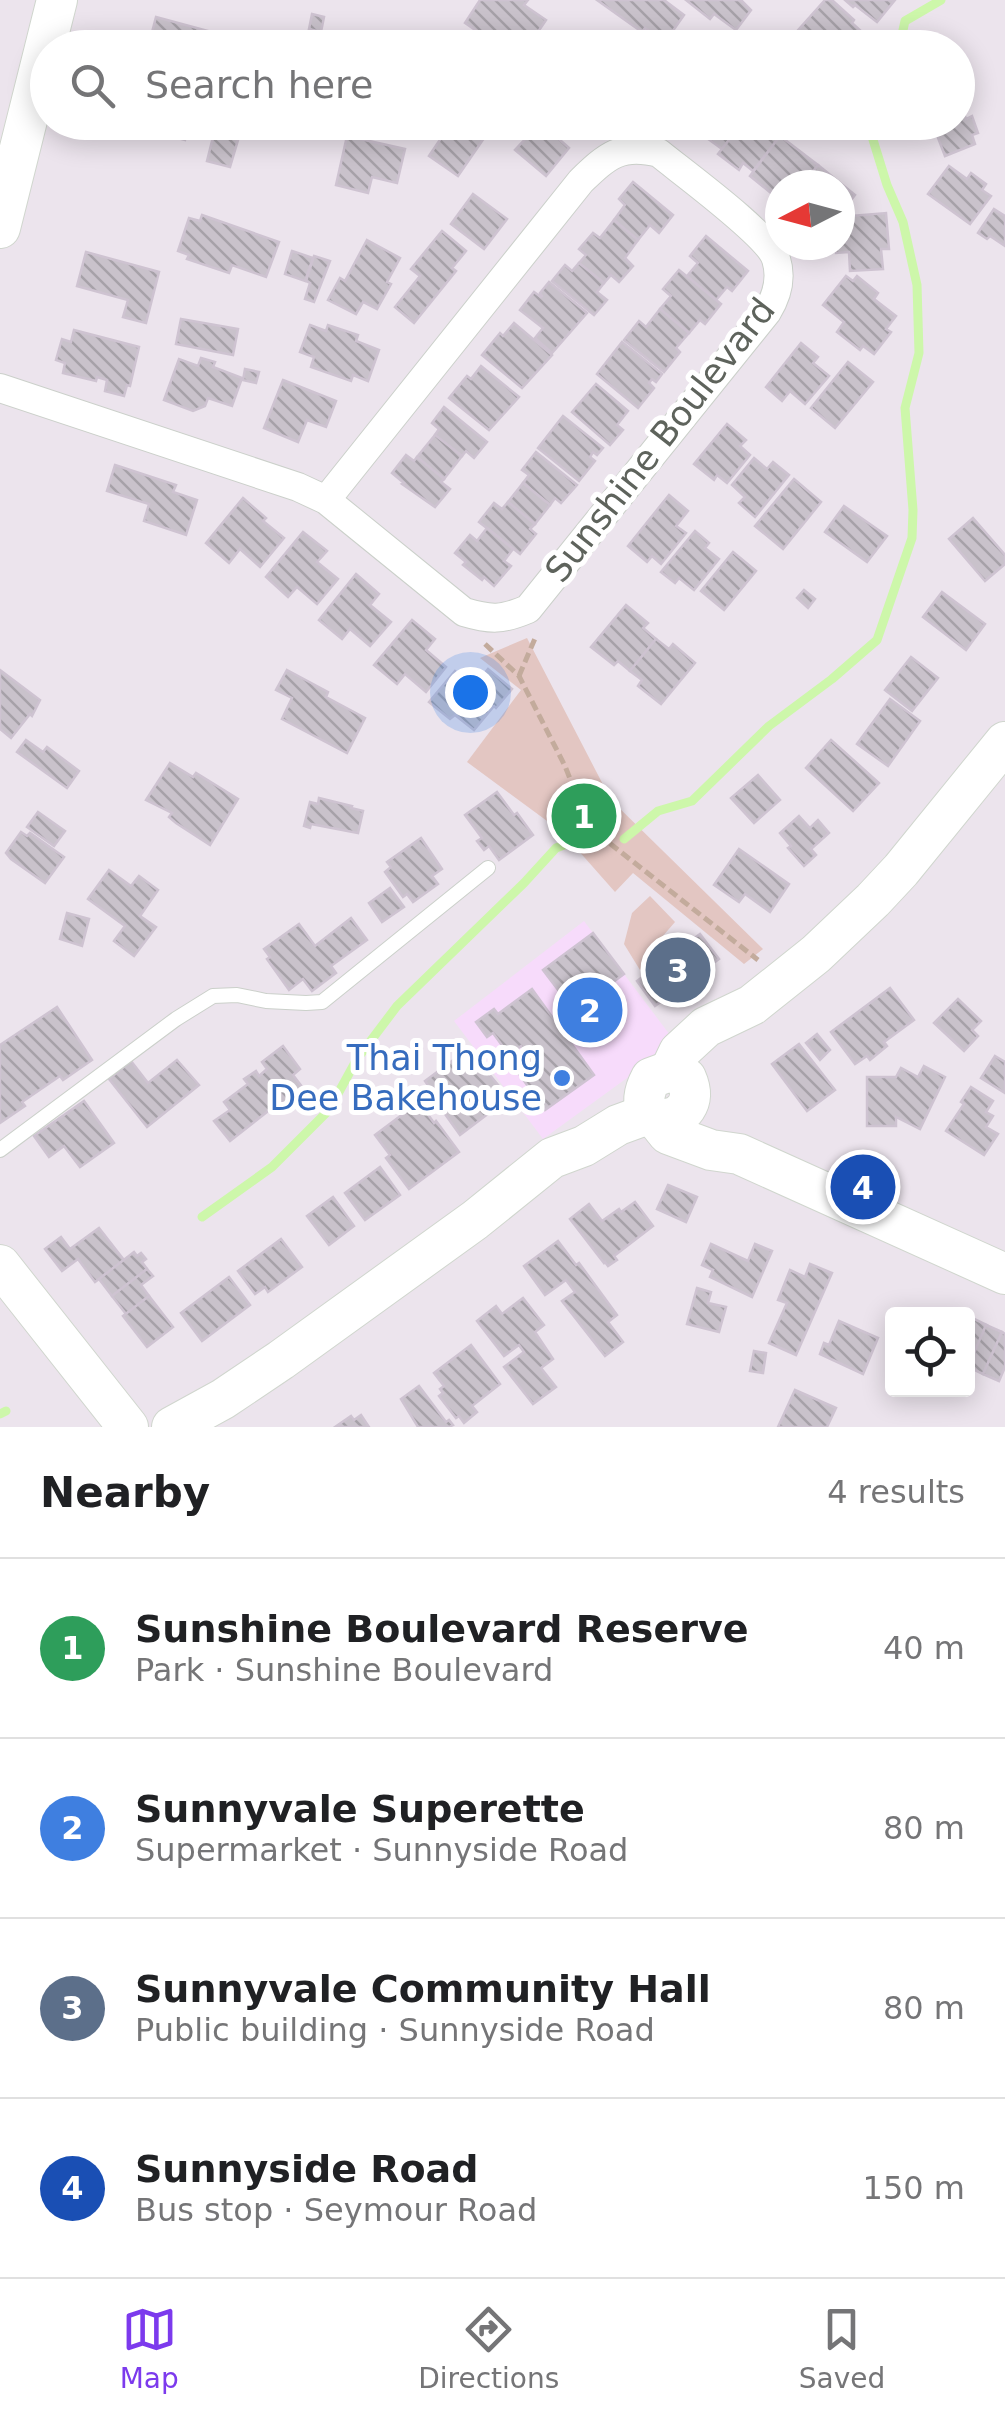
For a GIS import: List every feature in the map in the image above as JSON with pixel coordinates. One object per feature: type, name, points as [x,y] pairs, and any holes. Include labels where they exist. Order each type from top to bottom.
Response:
[{"type":"main road","points":[[46,30],[57,0]]},
{"type":"main road","points":[[0,228],[13,124],[30,76]]},
{"type":"main road","points":[[1005,742],[873,900],[816,954],[752,1005],[706,1028],[679,1052],[667,1097],[668,1134],[711,1150],[739,1154],[1005,1274]]},
{"type":"main road","points":[[172,1427],[281,1360],[475,1220],[552,1158],[584,1146],[667,1097]]},
{"type":"main road","points":[[0,1265],[128,1427]]},
{"type":"street","name":"Sunshine Boulevard","points":[[0,388],[298,487],[326,500],[464,612],[487,619],[509,617],[528,608],[767,312],[779,284],[776,257],[761,236],[658,153],[625,149],[603,159],[581,181],[326,500]]},
{"type":"lane","points":[[0,1150],[176,1019],[213,996],[322,1002],[488,868]]},
{"type":"path","points":[[519,676],[537,633]]},
{"type":"path","points":[[482,642],[519,676],[565,766],[589,827],[764,966]]},
{"type":"shaded area","points":[[527,638],[611,800],[763,949],[744,964],[633,873],[615,892],[562,832],[467,762],[521,690],[480,658]]},
{"type":"shaded area","points":[[650,896],[675,922],[662,937],[669,953],[640,970],[624,944],[632,913]]},
{"type":"shaded area","points":[[584,921],[670,1035],[667,1049],[543,1139],[454,1021]]},
{"type":"building","points":[[480,0],[528,0],[524,5],[546,20],[539,30],[475,30],[465,23]]},
{"type":"building","points":[[597,0],[664,0],[684,15],[673,30],[639,30]]},
{"type":"building","points":[[686,0],[741,0],[751,10],[736,30],[714,14],[710,19]]},
{"type":"building","points":[[825,0],[832,0],[860,30],[798,30]]},
{"type":"building","points":[[845,0],[895,0],[877,22]]},
{"type":"building","points":[[312,14],[324,17],[321,30],[309,29]]},
{"type":"building","points":[[156,17],[205,30],[153,30]]},
{"type":"building","points":[[212,140],[238,140],[230,167],[207,161]]},
{"type":"building","points":[[346,140],[405,149],[397,183],[372,177],[368,193],[336,185]]},
{"type":"building","points":[[440,140],[483,140],[458,176],[429,156]]},
{"type":"building","points":[[524,140],[560,140],[569,148],[546,176],[515,150]]},
{"type":"building","points":[[710,140],[729,140],[722,149]]},
{"type":"building","points":[[729,140],[777,140],[753,171],[743,163],[739,170],[718,154]]},
{"type":"building","points":[[777,140],[785,140],[818,165],[814,170],[765,170],[765,188],[750,176]]},
{"type":"building","points":[[939,140],[974,140],[975,144],[945,156]]},
{"type":"building","points":[[949,166],[967,179],[971,173],[986,184],[982,190],[991,196],[970,224],[928,194]]},
{"type":"building","points":[[633,182],[673,215],[659,233],[650,225],[638,240],[614,220],[625,205],[619,199]]},
{"type":"building","points":[[473,194],[507,219],[484,249],[451,224]]},
{"type":"building","points":[[994,209],[1005,216],[1005,246],[978,233]]},
{"type":"building","points":[[886,213],[889,249],[881,249],[883,269],[850,271],[849,260],[855,260],[855,216]]},
{"type":"building","points":[[202,215],[279,242],[266,277],[232,265],[229,273],[187,259],[189,255],[178,251],[189,218],[200,221]]},
{"type":"building","points":[[614,220],[638,240],[625,258],[633,266],[619,282],[611,275],[604,283],[579,263],[586,255],[579,249],[593,233],[600,238]]},
{"type":"building","points":[[442,231],[466,251],[452,268],[456,271],[414,323],[395,307],[420,276],[411,269]]},
{"type":"building","points":[[706,236],[748,271],[732,291],[727,287],[716,300],[687,276],[698,263],[690,256]]},
{"type":"building","points":[[367,240],[400,258],[377,309],[363,302],[356,314],[328,300],[340,278],[345,281]]},
{"type":"building","points":[[292,251],[313,258],[305,281],[285,274]]},
{"type":"building","points":[[86,252],[159,272],[146,323],[123,317],[128,300],[77,286]]},
{"type":"building","points":[[314,256],[330,261],[314,302],[305,299]]},
{"type":"building","points":[[579,263],[604,283],[597,292],[607,300],[594,315],[552,281],[565,265],[572,271]]},
{"type":"building","points":[[679,270],[721,304],[705,324],[700,320],[689,333],[660,309],[671,296],[663,289]]},
{"type":"building","points":[[846,276],[853,281],[857,276],[878,293],[874,299],[896,316],[886,329],[891,332],[874,354],[863,346],[860,350],[837,332],[844,322],[823,305]]},
{"type":"building","points":[[549,282],[587,313],[552,353],[535,338],[543,328],[520,310],[534,292],[541,297]]},
{"type":"building","points":[[660,309],[689,333],[664,372],[624,340],[639,321],[646,327]]},
{"type":"building","points":[[181,319],[238,329],[233,355],[176,344]]},
{"type":"building","points":[[514,323],[552,355],[522,388],[482,355]]},
{"type":"building","points":[[310,325],[326,331],[328,325],[358,335],[356,341],[379,350],[368,381],[353,375],[351,381],[311,367],[314,357],[300,352]]},
{"type":"building","points":[[74,330],[139,347],[124,396],[105,391],[107,380],[63,373],[65,363],[56,360],[62,339],[71,342]]},
{"type":"building","points":[[622,342],[662,374],[656,382],[652,379],[649,383],[654,388],[638,408],[597,374]]},
{"type":"building","points":[[801,343],[818,357],[813,363],[829,376],[805,404],[790,391],[782,401],[766,387]]},
{"type":"building","points":[[201,358],[242,378],[232,406],[208,398],[205,406],[193,411],[164,400],[179,359],[198,366]]},
{"type":"building","points":[[848,362],[873,382],[835,428],[811,408]]},
{"type":"building","points":[[481,366],[519,397],[489,430],[449,398]]},
{"type":"building","points":[[245,369],[259,372],[256,383],[243,380]]},
{"type":"building","points":[[283,380],[336,401],[326,427],[307,420],[298,442],[264,428]]},
{"type":"building","points":[[596,384],[628,411],[617,425],[623,430],[610,445],[572,412]]},
{"type":"building","points":[[444,407],[487,442],[474,458],[466,451],[462,456],[435,435],[439,429],[432,423]]},
{"type":"building","points":[[563,416],[603,448],[597,455],[593,452],[590,457],[595,461],[579,481],[538,448]]},
{"type":"building","points":[[727,424],[746,440],[740,446],[750,455],[727,483],[717,475],[714,480],[694,464]]},
{"type":"building","points":[[435,435],[462,456],[444,479],[417,457]]},
{"type":"building","points":[[536,452],[577,485],[561,503],[555,498],[550,505],[523,483],[529,475],[522,470]]},
{"type":"building","points":[[406,455],[414,461],[417,457],[444,479],[441,482],[450,489],[435,507],[392,473]]},
{"type":"building","points":[[754,458],[767,469],[773,462],[789,475],[755,517],[739,503],[745,497],[732,485]]},
{"type":"building","points":[[115,465],[176,485],[173,492],[197,500],[186,535],[144,521],[149,504],[107,491]]},
{"type":"building","points":[[794,479],[821,502],[783,549],[755,526]]},
{"type":"building","points":[[523,483],[550,505],[535,524],[508,502]]},
{"type":"building","points":[[669,495],[688,511],[676,526],[686,533],[661,564],[652,556],[647,562],[628,546]]},
{"type":"building","points":[[243,498],[284,538],[260,567],[240,549],[229,563],[206,543]]},
{"type":"building","points":[[508,502],[535,524],[530,529],[536,534],[520,554],[479,522],[494,503],[502,509]]},
{"type":"building","points":[[844,506],[887,536],[867,562],[825,532]]},
{"type":"building","points":[[973,518],[1005,555],[1005,564],[985,581],[949,539]]},
{"type":"building","points":[[487,528],[513,549],[504,561],[511,566],[494,586],[463,565],[466,562],[455,553],[470,535],[477,541]]},
{"type":"building","points":[[695,531],[709,543],[705,548],[719,559],[694,590],[679,578],[675,583],[661,572]]},
{"type":"building","points":[[303,532],[327,551],[317,562],[338,579],[317,604],[297,587],[288,597],[266,577]]},
{"type":"building","points":[[733,552],[756,571],[724,610],[701,591]]},
{"type":"building","points":[[356,574],[379,594],[370,605],[391,622],[370,646],[350,629],[342,639],[319,620]]},
{"type":"building","points":[[804,590],[815,599],[808,608],[797,598]]},
{"type":"building","points":[[942,592],[985,624],[966,650],[923,617]]},
{"type":"building","points":[[626,605],[648,623],[643,628],[656,639],[630,671],[618,661],[614,665],[591,647]]},
{"type":"building","points":[[412,620],[435,639],[426,650],[446,667],[426,692],[405,674],[397,684],[374,665]]},
{"type":"building","points":[[656,639],[669,649],[673,644],[695,663],[661,704],[638,686],[642,680],[630,671]]},
{"type":"building","points":[[911,657],[938,678],[912,711],[885,690]]},
{"type":"building","points":[[488,669],[512,689],[474,730],[455,715],[450,719],[429,702],[455,671],[473,687]]},
{"type":"building","points":[[0,670],[40,700],[32,716],[11,738],[0,729]]},
{"type":"building","points":[[287,670],[365,718],[347,753],[282,719],[292,698],[276,690]]},
{"type":"building","points":[[890,699],[920,721],[888,766],[857,744]]},
{"type":"building","points":[[26,740],[43,752],[47,747],[79,771],[67,788],[17,752]]},
{"type":"building","points":[[831,740],[879,783],[853,811],[806,768]]},
{"type":"building","points":[[170,763],[193,777],[196,773],[238,799],[210,845],[176,823],[169,817],[172,813],[146,800]]},
{"type":"building","points":[[758,775],[780,800],[754,823],[731,798]]},
{"type":"building","points":[[497,792],[533,835],[499,860],[489,846],[484,850],[477,841],[482,838],[465,815]]},
{"type":"building","points":[[319,798],[363,811],[358,833],[304,826],[310,802],[318,804]]},
{"type":"building","points":[[38,812],[65,831],[54,846],[27,827]]},
{"type":"building","points":[[799,816],[810,828],[818,820],[829,833],[811,849],[816,855],[804,866],[780,833]]},
{"type":"building","points":[[21,832],[27,836],[30,833],[64,857],[45,883],[6,853]]},
{"type":"building","points":[[421,838],[442,869],[432,876],[438,884],[413,902],[407,894],[403,897],[385,872],[391,867],[387,862]]},
{"type":"building","points":[[739,849],[789,884],[770,912],[745,894],[739,902],[714,885]]},
{"type":"building","points":[[109,870],[131,886],[139,876],[158,890],[140,916],[156,927],[134,956],[114,941],[125,926],[88,899]]},
{"type":"building","points":[[390,888],[404,907],[382,922],[369,903]]},
{"type":"building","points":[[67,913],[89,919],[82,946],[60,939]]},
{"type":"building","points":[[351,918],[367,940],[331,966],[336,973],[312,991],[303,979],[289,990],[264,949],[299,924],[315,946]]},
{"type":"building","points":[[593,933],[624,974],[574,1011],[543,970]]},
{"type":"building","points":[[700,934],[719,959],[655,1006],[637,981]]},
{"type":"building","points":[[890,988],[914,1020],[884,1042],[887,1046],[870,1060],[867,1056],[855,1064],[831,1032]]},
{"type":"building","points":[[532,989],[594,1075],[545,1110],[517,1071],[531,1061],[521,1046],[509,1055],[493,1033],[487,1037],[476,1022],[494,1009],[498,1014]]},
{"type":"building","points":[[958,999],[981,1021],[972,1030],[978,1036],[964,1051],[934,1023]]},
{"type":"building","points":[[57,1007],[92,1060],[22,1102],[25,1106],[0,1123],[0,1045]]},
{"type":"building","points":[[817,1034],[830,1050],[820,1060],[806,1043]]},
{"type":"building","points":[[799,1044],[835,1090],[807,1111],[772,1064]]},
{"type":"building","points":[[283,1046],[300,1069],[293,1075],[303,1088],[230,1141],[214,1121],[230,1110],[224,1102],[248,1084],[244,1079],[256,1071],[259,1076],[267,1069],[262,1062]]},
{"type":"building","points":[[468,1049],[509,1098],[460,1135],[425,1081]]},
{"type":"building","points":[[995,1056],[1005,1062],[1005,1093],[981,1078]]},
{"type":"building","points":[[177,1060],[199,1085],[147,1127],[109,1079],[131,1061],[148,1083]]},
{"type":"building","points":[[924,1066],[945,1077],[920,1129],[896,1117],[896,1126],[867,1126],[867,1077],[896,1077],[901,1068],[918,1077]]},
{"type":"building","points":[[971,1087],[993,1101],[986,1112],[993,1116],[986,1127],[998,1134],[984,1155],[946,1131]]},
{"type":"building","points":[[84,1101],[114,1143],[80,1167],[64,1146],[49,1157],[34,1136]]},
{"type":"building","points":[[419,1102],[459,1152],[409,1189],[375,1135]]},
{"type":"building","points":[[380,1167],[400,1195],[365,1220],[345,1193]]},
{"type":"building","points":[[668,1185],[697,1197],[686,1222],[657,1209]]},
{"type":"building","points":[[333,1197],[354,1226],[329,1245],[307,1216]]},
{"type":"building","points":[[635,1202],[653,1226],[614,1256],[617,1260],[608,1266],[570,1219],[589,1204],[602,1221]]},
{"type":"building","points":[[99,1228],[124,1260],[95,1282],[78,1259],[62,1271],[45,1249],[61,1237],[70,1249]]},
{"type":"building","points":[[281,1239],[302,1267],[268,1292],[265,1287],[255,1294],[238,1271]]},
{"type":"building","points":[[558,1241],[617,1315],[608,1322],[623,1342],[605,1356],[562,1301],[575,1292],[566,1280],[545,1295],[524,1266]]},
{"type":"building","points":[[711,1244],[748,1261],[755,1244],[772,1251],[752,1297],[710,1277],[713,1270],[702,1265]]},
{"type":"building","points":[[134,1252],[146,1259],[142,1262],[147,1269],[112,1296],[99,1279]]},
{"type":"building","points":[[810,1264],[832,1273],[796,1355],[769,1343],[787,1303],[778,1300],[790,1270],[805,1277]]},
{"type":"building","points":[[147,1269],[153,1276],[141,1285],[149,1296],[126,1314],[112,1296]]},
{"type":"building","points":[[229,1277],[250,1305],[202,1341],[181,1313]]},
{"type":"building","points":[[697,1288],[711,1292],[708,1303],[726,1307],[719,1332],[687,1324]]},
{"type":"building","points":[[149,1296],[173,1327],[147,1347],[123,1316]]},
{"type":"building","points":[[523,1298],[544,1325],[535,1332],[553,1359],[541,1368],[556,1387],[533,1404],[504,1367],[524,1352],[519,1345],[504,1356],[477,1321],[496,1306],[502,1314]]},
{"type":"building","points":[[975,1319],[987,1325],[975,1352]]},
{"type":"building","points":[[839,1321],[878,1338],[863,1374],[820,1354],[824,1343],[829,1345]]},
{"type":"building","points":[[986,1325],[1002,1332],[983,1374],[975,1370],[975,1351]]},
{"type":"building","points":[[1002,1332],[1005,1367],[999,1381],[983,1374]]},
{"type":"building","points":[[471,1345],[500,1384],[472,1406],[477,1412],[464,1423],[439,1396],[444,1386],[434,1373]]},
{"type":"building","points":[[754,1351],[766,1353],[763,1373],[750,1371]]},
{"type":"building","points":[[419,1386],[446,1422],[449,1420],[453,1425],[418,1427],[401,1399]]},
{"type":"building","points":[[795,1390],[836,1408],[827,1427],[778,1427]]},
{"type":"building","points":[[361,1415],[369,1427],[335,1427],[351,1416],[354,1420]]},
{"type":"waterway","points":[[903,30],[905,21],[941,0]]},
{"type":"waterway","points":[[624,839],[658,811],[692,801],[769,726],[877,640],[912,538],[905,408],[919,353],[917,285],[903,222],[873,140]]},
{"type":"waterway","points":[[202,1217],[272,1167],[329,1110],[357,1059],[397,1006],[556,848],[582,838]]},
{"type":"waterway","points":[[0,1414],[6,1411]]},
{"type":"place","name":"Sunshine Boulevard Reserve","points":[[584,816]]},
{"type":"place","name":"Sunnyvale Community Hall","points":[[678,970]]},
{"type":"place","name":"Sunnyvale Superette","points":[[590,1010]]},
{"type":"place","name":"Thai Thong Dee Bakehouse","points":[[562,1078]]},
{"type":"place","name":"Sunnyside Road","points":[[863,1187]]}]
